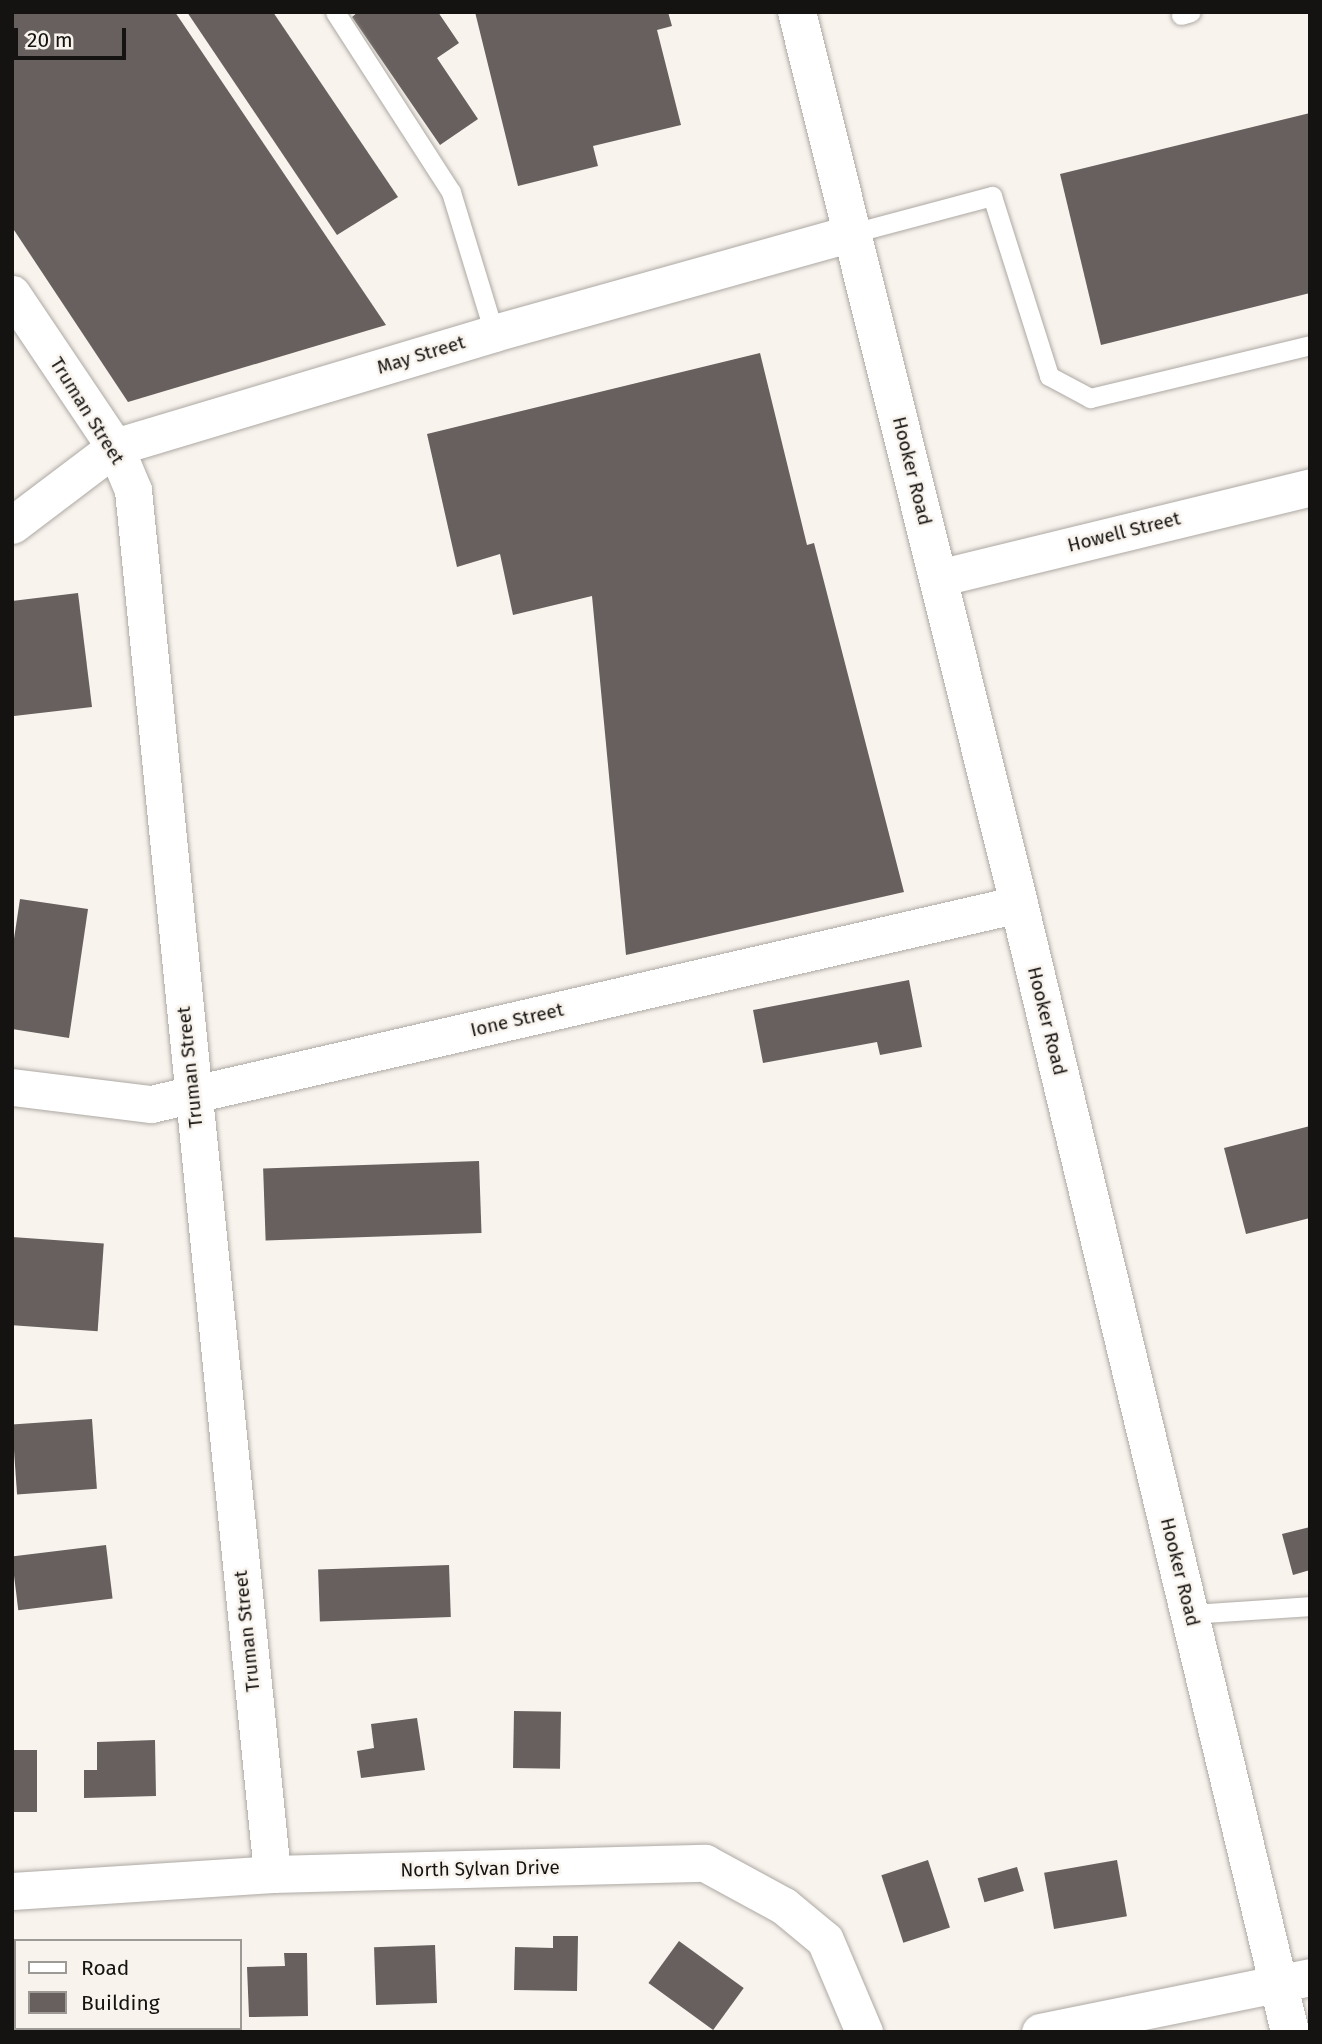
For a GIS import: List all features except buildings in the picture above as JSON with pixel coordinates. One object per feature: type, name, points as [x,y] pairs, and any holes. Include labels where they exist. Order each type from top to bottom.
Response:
[{"type":"main road","name":"Hooker Road","points":[[797,12],[1019,904],[1191,1614],[1294,1981],[1290,2032]]},
{"type":"street","name":"May Street","points":[[12,525],[115,447],[494,333],[853,233]]},
{"type":"street","name":"Truman Street","points":[[12,294],[115,447],[133,490],[272,1874]]},
{"type":"street","name":"Howell Street","points":[[938,578],[1310,486]]},
{"type":"street","name":"Ione Street","points":[[12,1087],[151,1104],[1019,904]]},
{"type":"street","name":"North Sylvan Drive","points":[[12,1891],[272,1874],[705,1863],[784,1906],[825,1940],[864,2032]]},
{"type":"street","points":[[1040,2032],[1294,1981]]},
{"type":"lane","points":[[335,12],[451,192],[494,333]]},
{"type":"lane","points":[[853,233],[992,195],[1049,376],[1090,398],[1310,345]]},
{"type":"lane","points":[[1191,1614],[1310,1606]]}]
